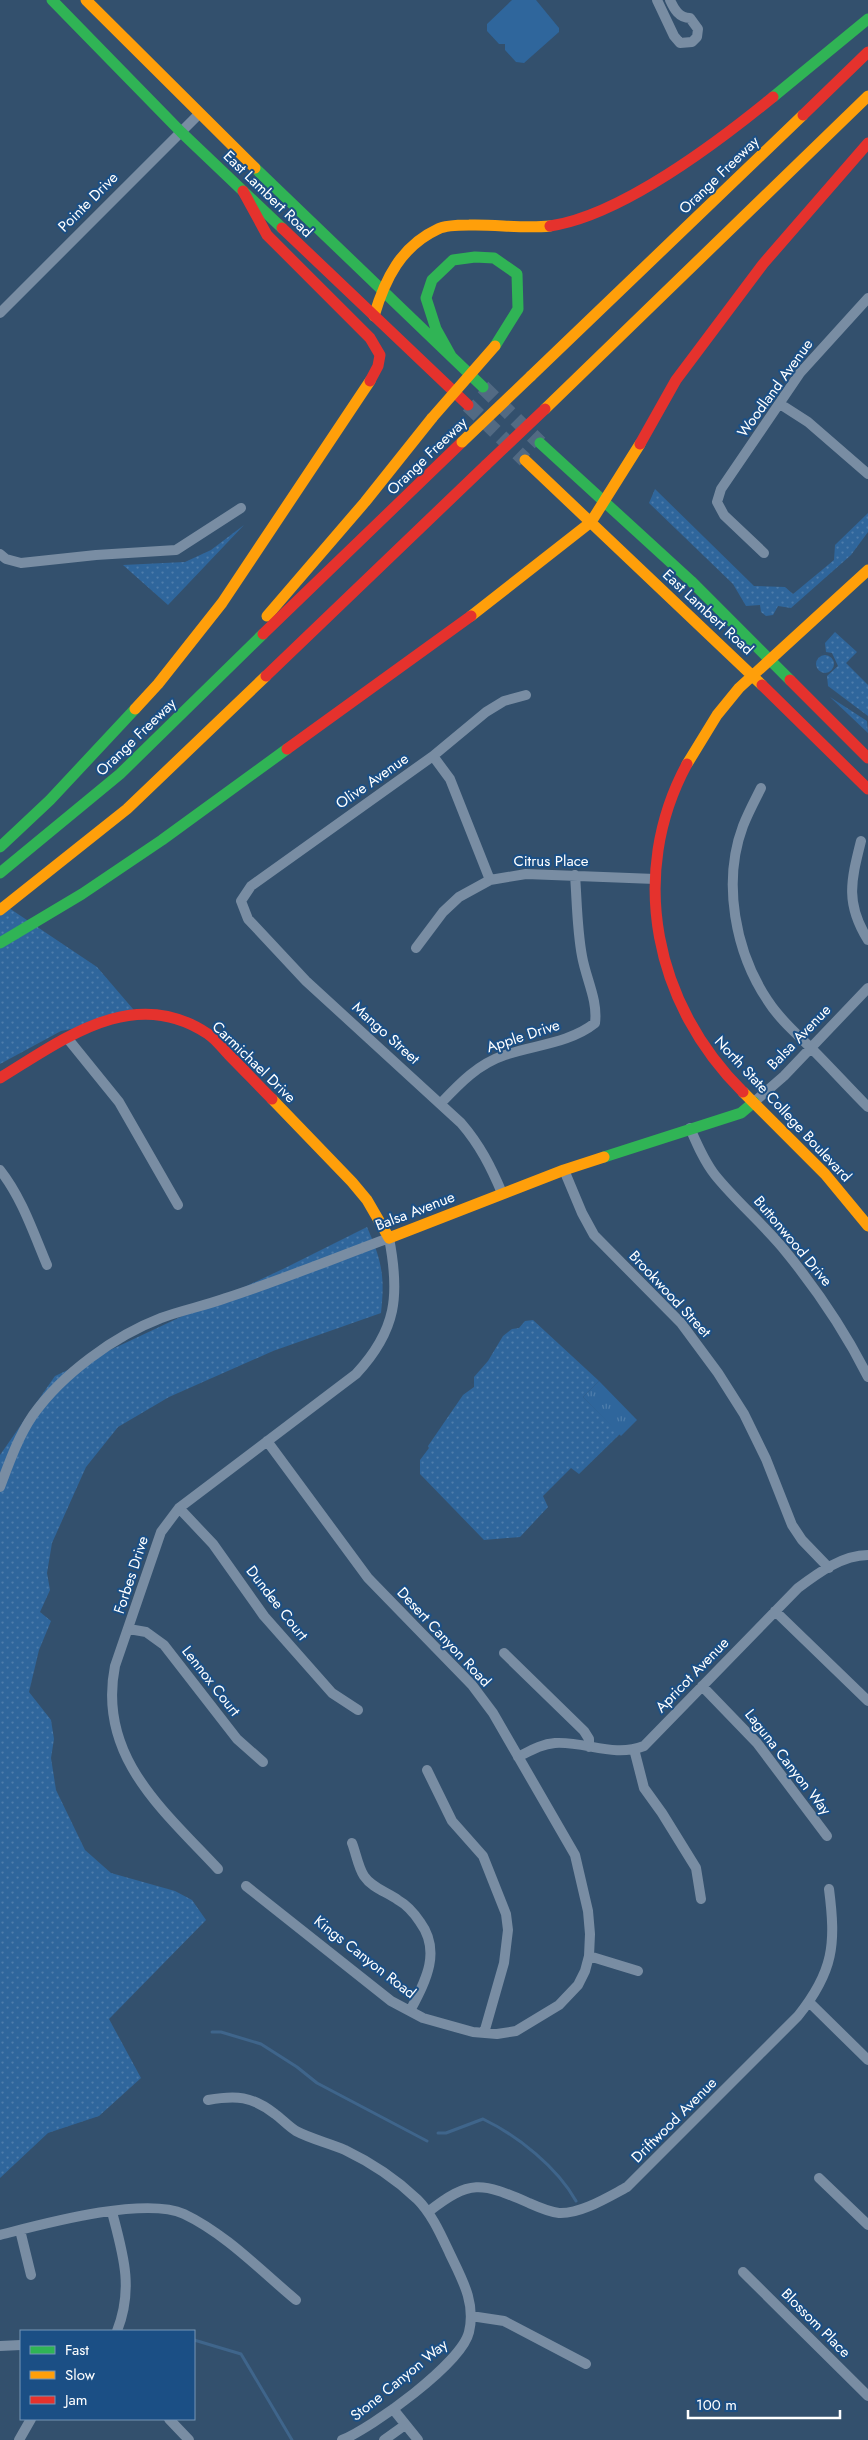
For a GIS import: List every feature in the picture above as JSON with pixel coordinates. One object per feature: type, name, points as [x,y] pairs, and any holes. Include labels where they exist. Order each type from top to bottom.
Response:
[{"type":"main road","name":"East Lambert Road","points":[[52,0],[181,132],[468,405]]},
{"type":"main road","name":"East Lambert Road","points":[[86,0],[199,114],[483,387]]},
{"type":"main road","points":[[374,316],[382,290],[404,252],[439,228],[469,225],[532,228],[562,224],[611,207],[680,165],[740,124],[868,19]]},
{"type":"main road","name":"Orange Freeway","points":[[0,873],[52,834],[144,753],[187,708],[868,52]]},
{"type":"main road","points":[[0,910],[127,809],[868,96]]},
{"type":"main road","points":[[0,943],[82,894],[162,840],[468,618],[591,522],[607,501],[676,380],[763,264],[868,143]]},
{"type":"main road","points":[[0,847],[50,800],[158,684],[187,648],[222,603],[368,386],[378,366],[380,355],[370,338],[267,235],[243,191]]},
{"type":"main road","points":[[187,708],[365,502],[432,418],[495,346],[518,309],[517,274],[494,258],[453,260],[432,280],[426,298],[436,328],[451,356]]},
{"type":"main road","name":"East Lambert Road","points":[[540,443],[607,501],[770,659],[868,758]]},
{"type":"main road","name":"East Lambert Road","points":[[525,460],[753,676],[868,789]]},
{"type":"main road","name":"North State College Boulevard","points":[[868,570],[770,659],[718,713],[698,740],[680,772],[668,806],[658,842],[654,879],[658,926],[665,964],[684,1017],[710,1056],[828,1177],[868,1226]]},
{"type":"main road","name":"Carmichael Drive","points":[[0,1078],[97,1022],[124,1014],[156,1013],[183,1020],[210,1035],[352,1182],[367,1200],[389,1238]]},
{"type":"main road","name":"Balsa Avenue","points":[[389,1238],[564,1170],[741,1113],[754,1102]]},
{"type":"street","points":[[657,0],[680,42],[692,42],[697,37],[698,29],[690,18],[685,18],[677,13],[670,0]]},
{"type":"street","points":[[672,30],[677,23],[685,18]]},
{"type":"street","name":"Pointe Drive","points":[[0,313],[199,114]]},
{"type":"street","name":"Woodland Avenue","points":[[764,553],[724,515],[717,502],[721,489],[800,372],[868,298]]},
{"type":"street","points":[[780,404],[808,422],[868,474]]},
{"type":"street","points":[[0,554],[6,559],[21,563],[96,555],[176,550],[241,508]]},
{"type":"street","name":"Olive Avenue","points":[[241,901],[251,886],[433,756],[486,712],[504,701],[526,694]]},
{"type":"street","points":[[433,756],[450,779],[490,880]]},
{"type":"street","points":[[761,788],[743,826],[738,846],[733,894],[736,922],[744,951],[759,986],[786,1024],[868,1107]]},
{"type":"street","points":[[862,841],[852,877],[852,903],[857,922],[868,940]]},
{"type":"street","name":"Citrus Place","points":[[416,948],[443,912],[459,897],[490,880],[526,874],[654,879]]},
{"type":"street","name":"Apple Drive","points":[[441,1103],[462,1081],[482,1065],[503,1056],[582,1033],[595,1023],[597,1009],[582,957],[578,930],[576,875]]},
{"type":"street","name":"Mango Street","points":[[241,901],[248,919],[306,981],[441,1103],[475,1138],[489,1161],[502,1193]]},
{"type":"street","name":"Balsa Avenue","points":[[754,1102],[784,1076],[868,988]]},
{"type":"street","points":[[68,1039],[119,1102],[178,1205]]},
{"type":"street","name":"Buttonwood Drive","points":[[690,1128],[701,1153],[715,1175],[754,1215],[808,1280],[837,1322],[868,1377]]},
{"type":"street","points":[[0,1170],[13,1186],[22,1204],[47,1265]]},
{"type":"street","name":"Brookwood Street","points":[[564,1170],[582,1213],[594,1235],[680,1324],[718,1373],[744,1414],[766,1459],[792,1525],[802,1540],[828,1568]]},
{"type":"street","name":"Balsa Avenue","points":[[0,1487],[16,1445],[32,1416],[53,1391],[91,1357],[124,1333],[162,1317],[225,1298],[389,1238]]},
{"type":"street","name":"Forbes Drive","points":[[218,1869],[150,1796],[125,1758],[116,1733],[111,1708],[111,1687],[115,1666],[161,1532],[179,1508],[356,1374],[382,1339],[390,1319],[395,1295],[395,1270],[389,1238]]},
{"type":"street","name":"Desert Canyon Road","points":[[267,1441],[368,1578],[472,1685],[493,1713],[575,1855],[588,1911],[589,1956]]},
{"type":"street","name":"Dundee Court","points":[[179,1508],[213,1544],[264,1616],[332,1693],[358,1710]]},
{"type":"street","name":"Apricot Avenue","points":[[634,1749],[652,1739],[798,1588],[846,1558],[868,1555]]},
{"type":"street","points":[[775,1611],[868,1701]]},
{"type":"street","name":"Lennox Court","points":[[129,1629],[146,1632],[164,1645],[237,1739],[263,1762]]},
{"type":"street","points":[[504,1653],[584,1731],[589,1739],[589,1747]]},
{"type":"street","name":"Laguna Canyon Way","points":[[702,1686],[757,1743],[827,1836]]},
{"type":"street","points":[[518,1756],[550,1744],[623,1751],[634,1749],[644,1788],[696,1868],[701,1898]]},
{"type":"street","points":[[427,1770],[452,1820],[483,1856],[506,1914],[508,1930],[504,1963],[484,2033]]},
{"type":"street","points":[[352,1843],[363,1875],[376,1887],[414,1912],[424,1927],[430,1942],[432,1958],[428,1975],[410,2012]]},
{"type":"street","name":"Kings Canyon Road","points":[[246,1886],[391,2001],[422,2018],[484,2033],[496,2034],[516,2031],[559,2005],[578,1985],[585,1972],[589,1956]]},
{"type":"street","name":"Driftwood Avenue","points":[[428,2212],[459,2190],[477,2186],[496,2188],[540,2208],[559,2213],[604,2200],[627,2187],[647,2170],[798,2016],[809,2002],[823,1977],[833,1948],[830,1889]]},
{"type":"street","points":[[589,1956],[638,1971]]},
{"type":"street","points":[[809,2002],[868,2060]]},
{"type":"street","name":"Stone Canyon Way","points":[[208,2100],[231,2096],[247,2098],[262,2106],[296,2131],[346,2150],[370,2164],[417,2199],[428,2212],[466,2286],[471,2316],[469,2334],[452,2361],[356,2438],[342,2440]]},
{"type":"street","points":[[819,2178],[868,2225]]},
{"type":"street","points":[[0,2235],[112,2212],[141,2208],[182,2213],[218,2235],[296,2300]]},
{"type":"street","points":[[112,2212],[126,2265],[127,2282],[126,2301],[117,2330]]},
{"type":"street","points":[[20,2230],[31,2276]]},
{"type":"street","name":"Blossom Place","points":[[743,2272],[868,2396]]},
{"type":"street","points":[[471,2316],[504,2322],[586,2364]]},
{"type":"street","points":[[0,2346],[20,2346]]},
{"type":"street","points":[[392,2409],[418,2440]]},
{"type":"street","points":[[19,2440],[30,2420]]},
{"type":"street","points":[[170,2420],[189,2440]]},
{"type":"street","points":[[384,2440],[405,2425]]},
{"type":"green space","points":[[512,0],[536,0],[559,28],[559,32],[524,63],[516,62],[505,50],[505,44],[499,44],[487,31],[487,24]]},
{"type":"green space","points":[[655,489],[754,586],[785,587],[793,594],[834,560],[835,545],[868,513],[868,532],[851,555],[791,608],[778,606],[773,615],[766,616],[761,612],[760,605],[746,606],[733,584],[649,503]]},
{"type":"green space","points":[[244,525],[168,605],[123,565],[185,562],[211,550]]},
{"type":"green space","points":[[835,632],[857,652],[846,663],[868,685],[868,716],[828,686],[827,676],[838,666],[832,653],[826,652],[825,643]]},
{"type":"green space","points":[[825,655],[831,658],[834,664],[831,670],[825,673],[819,670],[816,664],[819,658]]},
{"type":"green space","points":[[830,697],[867,721],[868,733]]},
{"type":"green space","points":[[0,902],[97,967],[139,1016],[61,1031],[0,1064]]},
{"type":"green space","points":[[367,1227],[381,1269],[383,1289],[381,1313],[273,1351],[169,1397],[118,1427],[86,1467],[52,1543],[47,1573],[50,1590],[40,1612],[51,1621],[39,1650],[29,1692],[51,1720],[54,1739],[51,1758],[56,1790],[85,1850],[111,1873],[175,1891],[192,1900],[206,1920],[109,2019],[141,2078],[99,2116],[48,2133],[0,2178],[0,1455],[55,1376],[285,1268]]},
{"type":"green space","points":[[533,1320],[599,1381],[583,1397],[620,1434],[579,1474],[571,1468],[543,1496],[548,1507],[520,1537],[484,1540],[420,1474],[420,1460],[463,1395],[474,1387],[474,1377],[488,1361],[503,1336],[512,1329],[519,1328],[525,1321]]},
{"type":"green space","points":[[599,1381],[637,1420],[621,1436],[583,1397]]},
{"type":"waterway","points":[[212,2032],[221,2032],[261,2044],[297,2067],[317,2083],[427,2141]]},
{"type":"waterway","points":[[438,2133],[446,2133],[483,2119],[510,2134],[536,2154],[558,2176],[576,2201]]},
{"type":"waterway","points":[[195,2340],[241,2354],[292,2440]]},
{"type":"tunnel","points":[[483,387],[540,443]]},
{"type":"tunnel","points":[[468,405],[525,460]]},
{"type":"traffic: fast","points":[[52,0],[181,132],[282,228]]},
{"type":"traffic: fast","points":[[773,97],[868,19]]},
{"type":"traffic: fast","points":[[255,168],[483,387]]},
{"type":"traffic: fast","points":[[451,356],[436,329],[426,298],[432,280],[453,260],[475,257],[494,258],[517,274],[518,309],[495,346]]},
{"type":"traffic: fast","points":[[540,443],[691,581],[790,680]]},
{"type":"traffic: fast","points":[[0,873],[120,774],[263,634]]},
{"type":"traffic: fast","points":[[0,847],[50,800],[135,709]]},
{"type":"traffic: fast","points":[[0,943],[82,894],[162,840],[287,749]]},
{"type":"traffic: fast","points":[[604,1157],[741,1113],[754,1102]]},
{"type":"traffic: slow","points":[[86,0],[255,168]]},
{"type":"traffic: slow","points":[[545,409],[868,96]]},
{"type":"traffic: slow","points":[[531,376],[803,115]]},
{"type":"traffic: slow","points":[[374,316],[383,289],[404,254],[425,236],[438,229],[461,225],[550,226]]},
{"type":"traffic: slow","points":[[432,418],[495,346]]},
{"type":"traffic: slow","points":[[462,442],[531,376]]},
{"type":"traffic: slow","points":[[135,709],[158,684],[222,603],[370,381]]},
{"type":"traffic: slow","points":[[267,616],[365,502],[432,418]]},
{"type":"traffic: slow","points":[[471,616],[591,522],[640,444]]},
{"type":"traffic: slow","points":[[525,460],[762,685]]},
{"type":"traffic: slow","points":[[687,764],[717,715],[739,688],[868,570]]},
{"type":"traffic: slow","points":[[0,910],[127,809],[266,676]]},
{"type":"traffic: slow","points":[[743,1092],[825,1174],[868,1226]]},
{"type":"traffic: slow","points":[[272,1099],[352,1182],[367,1200],[389,1238],[564,1170],[604,1157]]},
{"type":"traffic: jam","points":[[803,115],[868,52]]},
{"type":"traffic: jam","points":[[550,226],[607,208],[637,193],[697,155],[773,97]]},
{"type":"traffic: jam","points":[[640,444],[676,380],[763,264],[868,143]]},
{"type":"traffic: jam","points":[[243,191],[267,235],[370,338],[380,355],[378,366],[370,381]]},
{"type":"traffic: jam","points":[[282,228],[468,405]]},
{"type":"traffic: jam","points":[[486,465],[545,409]]},
{"type":"traffic: jam","points":[[263,634],[462,442]]},
{"type":"traffic: jam","points":[[266,676],[486,465]]},
{"type":"traffic: jam","points":[[287,749],[471,616]]},
{"type":"traffic: jam","points":[[790,680],[868,758]]},
{"type":"traffic: jam","points":[[762,685],[868,789]]},
{"type":"traffic: jam","points":[[687,764],[669,806],[658,850],[655,894],[660,937],[671,979],[689,1020],[713,1057],[743,1092]]},
{"type":"traffic: jam","points":[[0,1078],[74,1034],[100,1023],[127,1016],[153,1014],[180,1020],[211,1036],[272,1099]]}]
